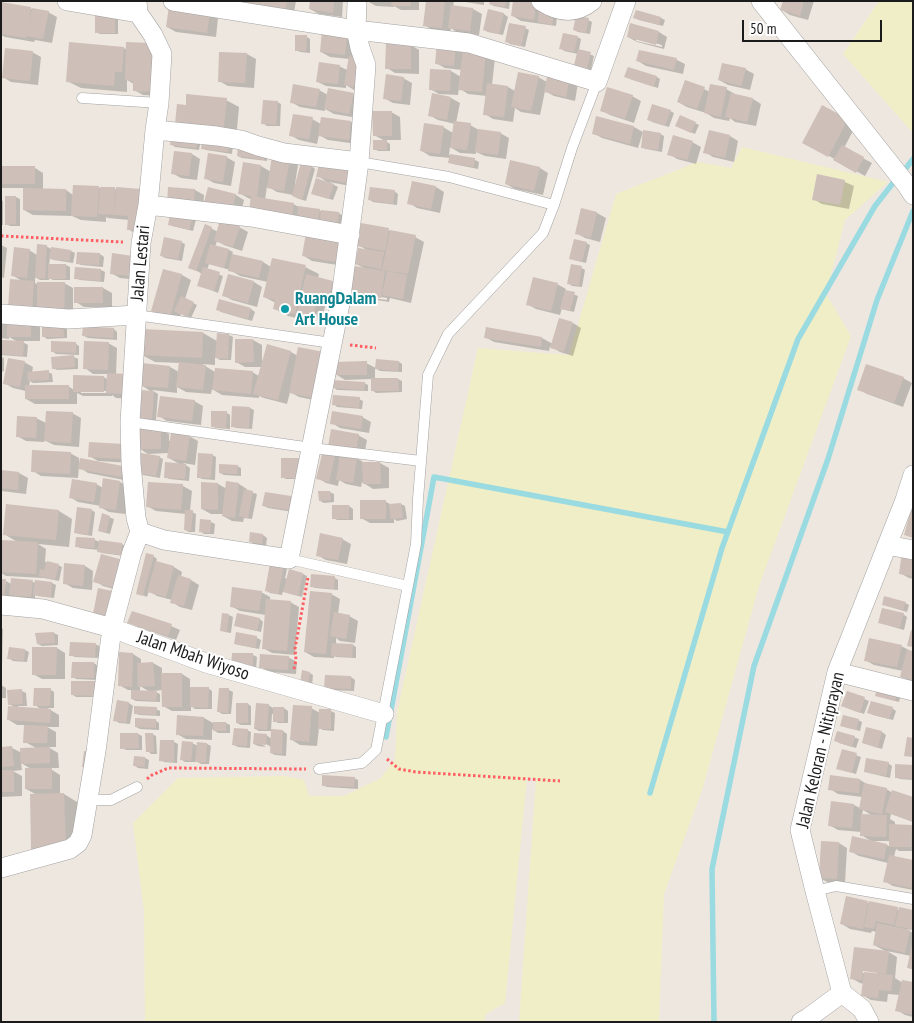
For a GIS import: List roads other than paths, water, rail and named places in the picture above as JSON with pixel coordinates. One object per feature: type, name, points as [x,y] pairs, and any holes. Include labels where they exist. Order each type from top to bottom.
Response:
[{"type":"street","points":[[67,1],[137,7]]},
{"type":"street","points":[[173,1],[356,30],[469,42],[596,82],[626,1]]},
{"type":"street","points":[[1,868],[70,848],[78,843],[82,835],[89,800],[112,628],[132,552],[140,532],[164,540],[289,559],[340,304],[359,162],[366,64],[356,30],[357,1]]},
{"type":"street","points":[[541,1],[549,6],[566,11],[583,8],[592,1]]},
{"type":"street","points":[[761,1],[910,189]]},
{"type":"street","name":"Jalan Lestari","points":[[137,7],[162,54],[159,103],[148,205],[141,243],[130,422],[131,463],[136,518],[140,532]]},
{"type":"street","points":[[155,130],[217,136],[241,140],[284,153],[359,162]]},
{"type":"street","points":[[148,205],[251,218],[350,235]]},
{"type":"street","points":[[1,314],[69,319],[136,315]]},
{"type":"street","name":"Jalan Keloran - Nitiprayan","points":[[842,993],[814,891],[800,830],[837,672],[905,500],[913,475]]},
{"type":"street","points":[[887,545],[913,550]]},
{"type":"street","name":"Jalan Mbah Wiyoso","points":[[1,605],[43,610],[112,628],[206,663],[384,714]]},
{"type":"street","points":[[837,672],[913,691]]},
{"type":"street","points":[[801,1022],[842,993],[862,1009],[869,1022]]},
{"type":"lane","points":[[319,769],[362,763],[376,750],[416,544],[428,375],[448,334],[543,233],[596,82]]},
{"type":"lane","points":[[82,98],[159,103]]},
{"type":"lane","points":[[359,162],[449,177],[554,205]]},
{"type":"lane","points":[[136,315],[332,343]]},
{"type":"lane","points":[[130,422],[312,448],[421,461]]},
{"type":"lane","points":[[289,559],[408,586]]},
{"type":"lane","points":[[89,800],[111,800],[137,787]]},
{"type":"lane","points":[[814,891],[836,886],[913,899]]},
{"type":"waterway","points":[[906,168],[913,159]]},
{"type":"waterway","points":[[650,793],[722,548],[798,339],[875,206],[893,183]]},
{"type":"waterway","points":[[714,1022],[712,869],[754,666],[828,459],[877,300],[913,211]]},
{"type":"waterway","points":[[386,737],[434,477],[728,532]]},
{"type":"place","name":"RuangDalam Art House","points":[[285,309]]}]
